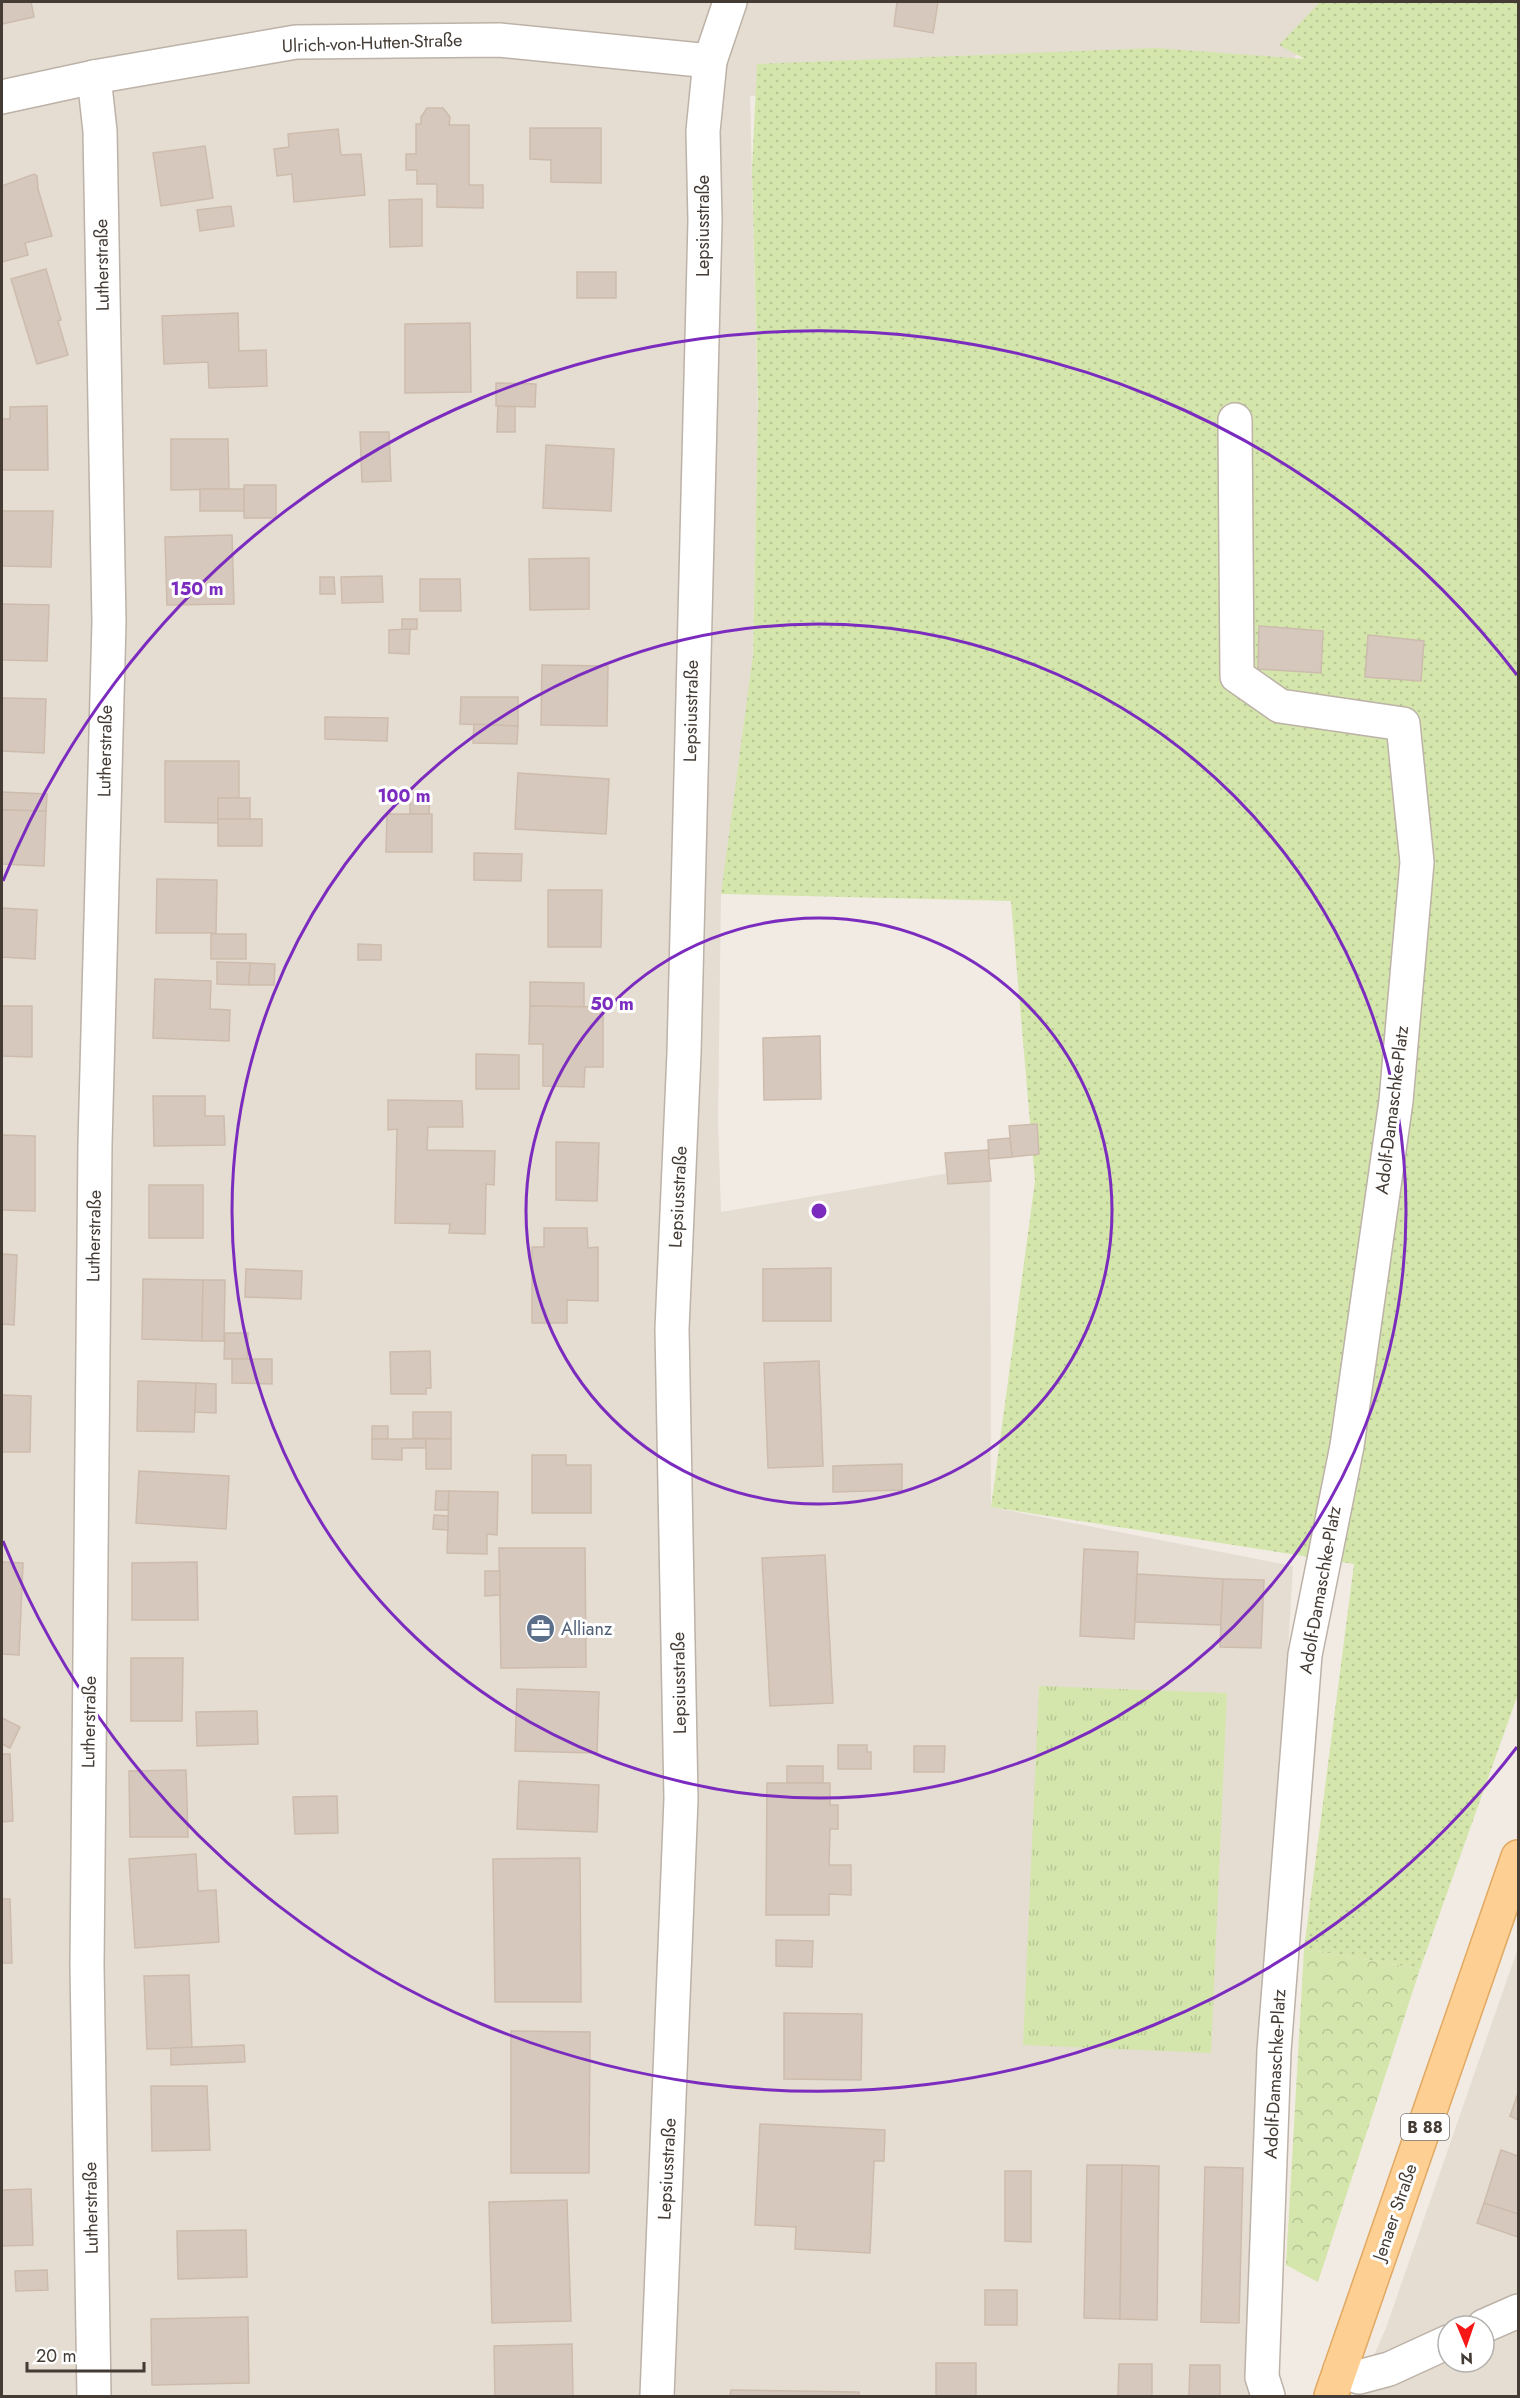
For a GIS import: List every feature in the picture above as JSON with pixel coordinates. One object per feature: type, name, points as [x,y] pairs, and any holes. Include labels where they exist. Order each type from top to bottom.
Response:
[{"type":"main road","name":"Jenaer Straße","points":[[1335,2383],[1518,1857]]},
{"type":"street","name":"Lepsiusstraße","points":[[657,2397],[681,1799],[672,1329],[684,1053],[705,221],[703,131],[710,61],[730,2]]},
{"type":"street","name":"Ulrich-von-Hutten-Straße","points":[[2,97],[94,77],[296,42],[499,40],[710,61]]},
{"type":"street","name":"Lutherstraße","points":[[94,77],[100,131],[108,622],[95,1144],[87,1965],[94,2397]]},
{"type":"street","name":"Adolf-Damaschke-Platz","points":[[1235,420],[1237,676],[1281,706],[1403,724],[1417,862],[1396,1101],[1347,1446],[1305,1655],[1274,2051],[1262,2377],[1268,2397]]},
{"type":"street","points":[[1496,2321],[1518,2311]]},
{"type":"street","points":[[1335,2383],[1389,2369],[1436,2347]]},
{"type":"shaded area","points":[[2,2],[1326,2],[1283,77],[750,96],[758,422],[749,812],[721,894],[718,1123],[721,1212],[990,1166],[991,1507],[1293,1566],[1259,2137],[1251,2396],[2,2396]]},
{"type":"shaded area","points":[[1518,1948],[1518,2396],[1356,2396],[1386,2328]]},
{"type":"green space","points":[[1320,2],[1518,2],[1518,1694],[1420,1969],[1304,1949],[1354,1564],[991,1507],[1035,1181],[1011,901],[721,894],[753,655],[758,406],[752,170],[757,64],[1156,48],[1305,59],[1279,45]]},
{"type":"green space","points":[[1039,1686],[1227,1693],[1211,2053],[1023,2045]]},
{"type":"green space","points":[[1304,1949],[1420,1969],[1318,2282],[1286,2265]]},
{"type":"building","points":[[2,2],[31,2],[34,17],[2,24]]},
{"type":"building","points":[[897,2],[938,2],[933,33],[894,26]]},
{"type":"building","points":[[427,108],[443,108],[450,117],[449,125],[469,125],[469,185],[483,185],[483,208],[437,207],[437,184],[417,184],[417,170],[406,170],[406,154],[416,154],[416,124],[421,124],[421,117]]},
{"type":"building","points":[[530,128],[601,128],[601,183],[551,182],[551,160],[530,159]]},
{"type":"building","points":[[338,129],[341,155],[361,154],[365,195],[294,202],[292,174],[277,176],[274,149],[289,147],[288,134]]},
{"type":"building","points":[[205,146],[213,198],[161,206],[153,153]]},
{"type":"building","points":[[34,174],[37,176],[38,189],[52,236],[25,243],[28,255],[2,262],[2,186]]},
{"type":"building","points":[[422,199],[422,246],[390,247],[389,200]]},
{"type":"building","points":[[231,206],[234,226],[200,231],[197,210]]},
{"type":"building","points":[[46,269],[61,320],[58,321],[68,355],[37,364],[11,279]]},
{"type":"building","points":[[577,272],[616,272],[616,298],[577,298]]},
{"type":"building","points":[[238,313],[239,351],[266,350],[267,386],[209,388],[208,362],[164,364],[162,316]]},
{"type":"building","points":[[470,323],[471,392],[405,393],[405,324]]},
{"type":"building","points":[[496,383],[536,384],[535,407],[496,406]]},
{"type":"building","points":[[47,406],[48,470],[2,470],[2,419],[10,419],[10,407]]},
{"type":"building","points":[[498,406],[515,407],[515,432],[497,432]]},
{"type":"building","points":[[360,432],[389,432],[391,481],[362,482]]},
{"type":"building","points":[[171,439],[228,439],[229,489],[171,490]]},
{"type":"building","points":[[546,445],[614,449],[611,511],[543,508]]},
{"type":"building","points":[[244,485],[276,485],[276,518],[244,518]]},
{"type":"building","points":[[200,489],[244,489],[244,511],[200,511]]},
{"type":"building","points":[[2,511],[53,511],[51,567],[2,566]]},
{"type":"building","points":[[232,535],[234,604],[167,605],[165,537]]},
{"type":"building","points":[[589,558],[589,609],[530,610],[529,559]]},
{"type":"building","points":[[382,576],[383,602],[342,603],[341,577]]},
{"type":"building","points":[[320,577],[334,577],[335,594],[320,594]]},
{"type":"building","points":[[420,579],[460,579],[461,611],[420,611]]},
{"type":"building","points":[[2,604],[49,605],[47,661],[2,660]]},
{"type":"building","points":[[402,619],[417,619],[417,629],[402,630]]},
{"type":"building","points":[[1259,626],[1323,631],[1321,673],[1258,669]]},
{"type":"building","points":[[410,629],[409,654],[389,653],[389,630]]},
{"type":"building","points":[[1368,635],[1424,641],[1421,681],[1365,677]]},
{"type":"building","points":[[542,665],[608,666],[607,726],[541,725]]},
{"type":"building","points":[[461,697],[518,697],[518,726],[460,724]]},
{"type":"building","points":[[2,698],[46,699],[44,753],[2,751]]},
{"type":"building","points":[[325,717],[388,718],[387,741],[325,739]]},
{"type":"building","points":[[474,724],[518,726],[517,744],[473,743]]},
{"type":"building","points":[[165,761],[239,761],[239,798],[218,798],[218,823],[165,822]]},
{"type":"building","points":[[518,773],[609,779],[606,834],[515,829]]},
{"type":"building","points":[[2,792],[47,794],[46,811],[2,810]]},
{"type":"building","points":[[410,793],[430,793],[429,814],[410,814]]},
{"type":"building","points":[[218,798],[250,798],[250,819],[218,819]]},
{"type":"building","points":[[2,810],[46,811],[44,866],[2,864]]},
{"type":"building","points":[[387,814],[432,814],[432,852],[386,852]]},
{"type":"building","points":[[218,819],[262,819],[262,846],[218,846]]},
{"type":"building","points":[[474,853],[522,854],[521,881],[474,880]]},
{"type":"building","points":[[157,879],[217,880],[216,933],[156,933]]},
{"type":"building","points":[[548,890],[602,890],[601,947],[548,947]]},
{"type":"building","points":[[2,908],[37,910],[35,959],[2,957]]},
{"type":"building","points":[[211,934],[246,934],[246,959],[211,959]]},
{"type":"building","points":[[358,944],[381,945],[381,960],[358,960]]},
{"type":"building","points":[[217,962],[250,963],[249,985],[217,984]]},
{"type":"building","points":[[250,963],[275,964],[274,985],[249,985]]},
{"type":"building","points":[[155,979],[211,981],[210,1009],[230,1010],[229,1041],[153,1038]]},
{"type":"building","points":[[530,982],[584,983],[584,1007],[530,1006]]},
{"type":"building","points":[[2,1006],[32,1006],[32,1057],[2,1056]]},
{"type":"building","points":[[530,1006],[603,1007],[603,1067],[585,1067],[584,1087],[543,1086],[543,1044],[529,1044]]},
{"type":"building","points":[[820,1036],[821,1099],[764,1100],[763,1038]]},
{"type":"building","points":[[476,1054],[519,1055],[519,1089],[476,1089]]},
{"type":"building","points":[[153,1096],[205,1096],[205,1116],[224,1116],[225,1145],[154,1146]]},
{"type":"building","points":[[388,1100],[462,1101],[463,1127],[428,1127],[427,1150],[495,1151],[494,1185],[486,1184],[485,1234],[449,1233],[450,1224],[395,1223],[397,1129],[388,1130]]},
{"type":"building","points":[[1037,1124],[1039,1154],[1012,1157],[1009,1126]]},
{"type":"building","points":[[2,1135],[35,1136],[35,1211],[2,1210]]},
{"type":"building","points":[[1010,1138],[1012,1157],[989,1159],[988,1140]]},
{"type":"building","points":[[556,1142],[599,1143],[597,1201],[556,1200]]},
{"type":"building","points":[[988,1150],[991,1181],[948,1184],[945,1153]]},
{"type":"building","points":[[149,1185],[203,1185],[203,1238],[149,1238]]},
{"type":"building","points":[[544,1228],[587,1228],[588,1248],[598,1247],[598,1301],[567,1300],[567,1323],[532,1323],[532,1247],[544,1247]]},
{"type":"building","points":[[2,1254],[17,1255],[14,1325],[2,1324]]},
{"type":"building","points":[[831,1268],[831,1321],[763,1321],[763,1269]]},
{"type":"building","points":[[246,1269],[302,1271],[301,1299],[245,1297]]},
{"type":"building","points":[[143,1279],[203,1280],[202,1341],[142,1339]]},
{"type":"building","points":[[203,1280],[225,1280],[224,1341],[202,1341]]},
{"type":"building","points":[[225,1333],[248,1333],[247,1359],[224,1359]]},
{"type":"building","points":[[430,1351],[431,1388],[426,1388],[426,1394],[391,1394],[390,1352]]},
{"type":"building","points":[[232,1359],[272,1359],[272,1384],[232,1383]]},
{"type":"building","points":[[819,1361],[823,1466],[768,1468],[764,1363]]},
{"type":"building","points":[[138,1381],[196,1383],[194,1432],[137,1431]]},
{"type":"building","points":[[196,1383],[216,1384],[216,1413],[195,1412]]},
{"type":"building","points":[[2,1395],[31,1396],[30,1452],[2,1452]]},
{"type":"building","points":[[413,1412],[451,1412],[451,1439],[413,1438]]},
{"type":"building","points":[[372,1426],[388,1426],[388,1439],[372,1439]]},
{"type":"building","points":[[372,1439],[426,1439],[426,1448],[402,1448],[402,1460],[372,1459]]},
{"type":"building","points":[[426,1439],[451,1439],[451,1469],[426,1469]]},
{"type":"building","points":[[532,1455],[566,1455],[566,1465],[591,1465],[591,1513],[532,1513]]},
{"type":"building","points":[[902,1464],[902,1490],[833,1492],[833,1466]]},
{"type":"building","points":[[139,1471],[229,1476],[226,1529],[136,1523]]},
{"type":"building","points":[[436,1491],[449,1491],[448,1510],[435,1510]]},
{"type":"building","points":[[449,1491],[498,1492],[497,1535],[487,1534],[487,1554],[447,1553]]},
{"type":"building","points":[[434,1515],[448,1516],[448,1530],[433,1529]]},
{"type":"building","points":[[499,1548],[585,1548],[586,1667],[501,1668]]},
{"type":"building","points":[[1084,1549],[1138,1552],[1134,1639],[1080,1636]]},
{"type":"building","points":[[825,1555],[833,1703],[770,1706],[762,1558]]},
{"type":"building","points":[[2,1562],[23,1563],[19,1655],[2,1654]]},
{"type":"building","points":[[197,1562],[198,1620],[132,1620],[132,1563]]},
{"type":"building","points":[[485,1571],[500,1571],[500,1595],[485,1596]]},
{"type":"building","points":[[1137,1574],[1223,1579],[1221,1625],[1135,1622]]},
{"type":"building","points":[[1223,1579],[1264,1580],[1261,1648],[1220,1647]]},
{"type":"building","points":[[131,1658],[183,1658],[182,1721],[131,1721]]},
{"type":"building","points":[[517,1689],[599,1692],[597,1753],[515,1751]]},
{"type":"building","points":[[257,1711],[258,1744],[197,1746],[196,1712]]},
{"type":"building","points":[[2,1718],[20,1727],[10,1748],[2,1744]]},
{"type":"building","points":[[838,1745],[867,1745],[867,1752],[871,1752],[871,1769],[838,1769]]},
{"type":"building","points":[[914,1746],[945,1746],[944,1772],[914,1772]]},
{"type":"building","points":[[2,1754],[10,1754],[13,1821],[2,1822]]},
{"type":"building","points":[[787,1766],[823,1766],[823,1783],[787,1783]]},
{"type":"building","points":[[186,1770],[188,1837],[130,1837],[129,1771]]},
{"type":"building","points":[[519,1781],[599,1785],[597,1832],[517,1829]]},
{"type":"building","points":[[767,1783],[830,1783],[830,1805],[838,1805],[838,1829],[830,1829],[829,1865],[851,1865],[851,1895],[829,1894],[829,1915],[766,1915]]},
{"type":"building","points":[[337,1796],[338,1833],[295,1834],[293,1797]]},
{"type":"building","points":[[196,1854],[198,1891],[216,1890],[219,1942],[135,1948],[129,1859]]},
{"type":"building","points":[[580,1858],[581,2002],[495,2002],[493,1859]]},
{"type":"building","points":[[2,1899],[10,1899],[12,1963],[2,1963]]},
{"type":"building","points":[[776,1940],[813,1941],[812,1967],[776,1966]]},
{"type":"building","points":[[189,1975],[192,2048],[147,2049],[144,1976]]},
{"type":"building","points":[[784,2013],[862,2014],[861,2080],[784,2079]]},
{"type":"building","points":[[511,2031],[590,2032],[589,2173],[511,2173]]},
{"type":"building","points":[[244,2045],[245,2062],[171,2065],[171,2048]]},
{"type":"building","points":[[151,2086],[207,2086],[210,2150],[152,2151]]},
{"type":"building","points":[[1518,2093],[1518,2120],[1510,2116]]},
{"type":"building","points":[[760,2124],[885,2130],[884,2161],[874,2161],[870,2253],[795,2249],[796,2227],[755,2225]]},
{"type":"building","points":[[1501,2150],[1518,2156],[1518,2214],[1484,2203]]},
{"type":"building","points":[[1087,2165],[1122,2165],[1120,2319],[1084,2318]]},
{"type":"building","points":[[1122,2165],[1159,2166],[1157,2320],[1120,2319]]},
{"type":"building","points":[[1205,2167],[1243,2168],[1239,2323],[1201,2322]]},
{"type":"building","points":[[1005,2171],[1031,2171],[1031,2242],[1005,2241]]},
{"type":"building","points":[[31,2189],[33,2245],[2,2246],[2,2190]]},
{"type":"building","points":[[567,2200],[571,2321],[492,2323],[489,2202]]},
{"type":"building","points":[[1484,2203],[1518,2214],[1518,2237],[1477,2223]]},
{"type":"building","points":[[246,2230],[247,2277],[178,2279],[177,2231]]},
{"type":"building","points":[[47,2270],[48,2290],[16,2291],[15,2271]]},
{"type":"building","points":[[985,2290],[1017,2290],[1017,2325],[985,2325]]},
{"type":"building","points":[[248,2317],[249,2383],[152,2385],[151,2319]]},
{"type":"building","points":[[572,2344],[573,2396],[495,2396],[494,2346]]},
{"type":"building","points":[[936,2363],[976,2363],[976,2396],[936,2396]]},
{"type":"building","points":[[1119,2364],[1152,2364],[1152,2396],[1118,2396]]},
{"type":"building","points":[[1190,2365],[1220,2365],[1220,2396],[1189,2396]]},
{"type":"building","points":[[731,2390],[859,2392],[859,2396],[730,2396]]},
{"type":"place","name":"Allianz","points":[[540,1629]]}]
